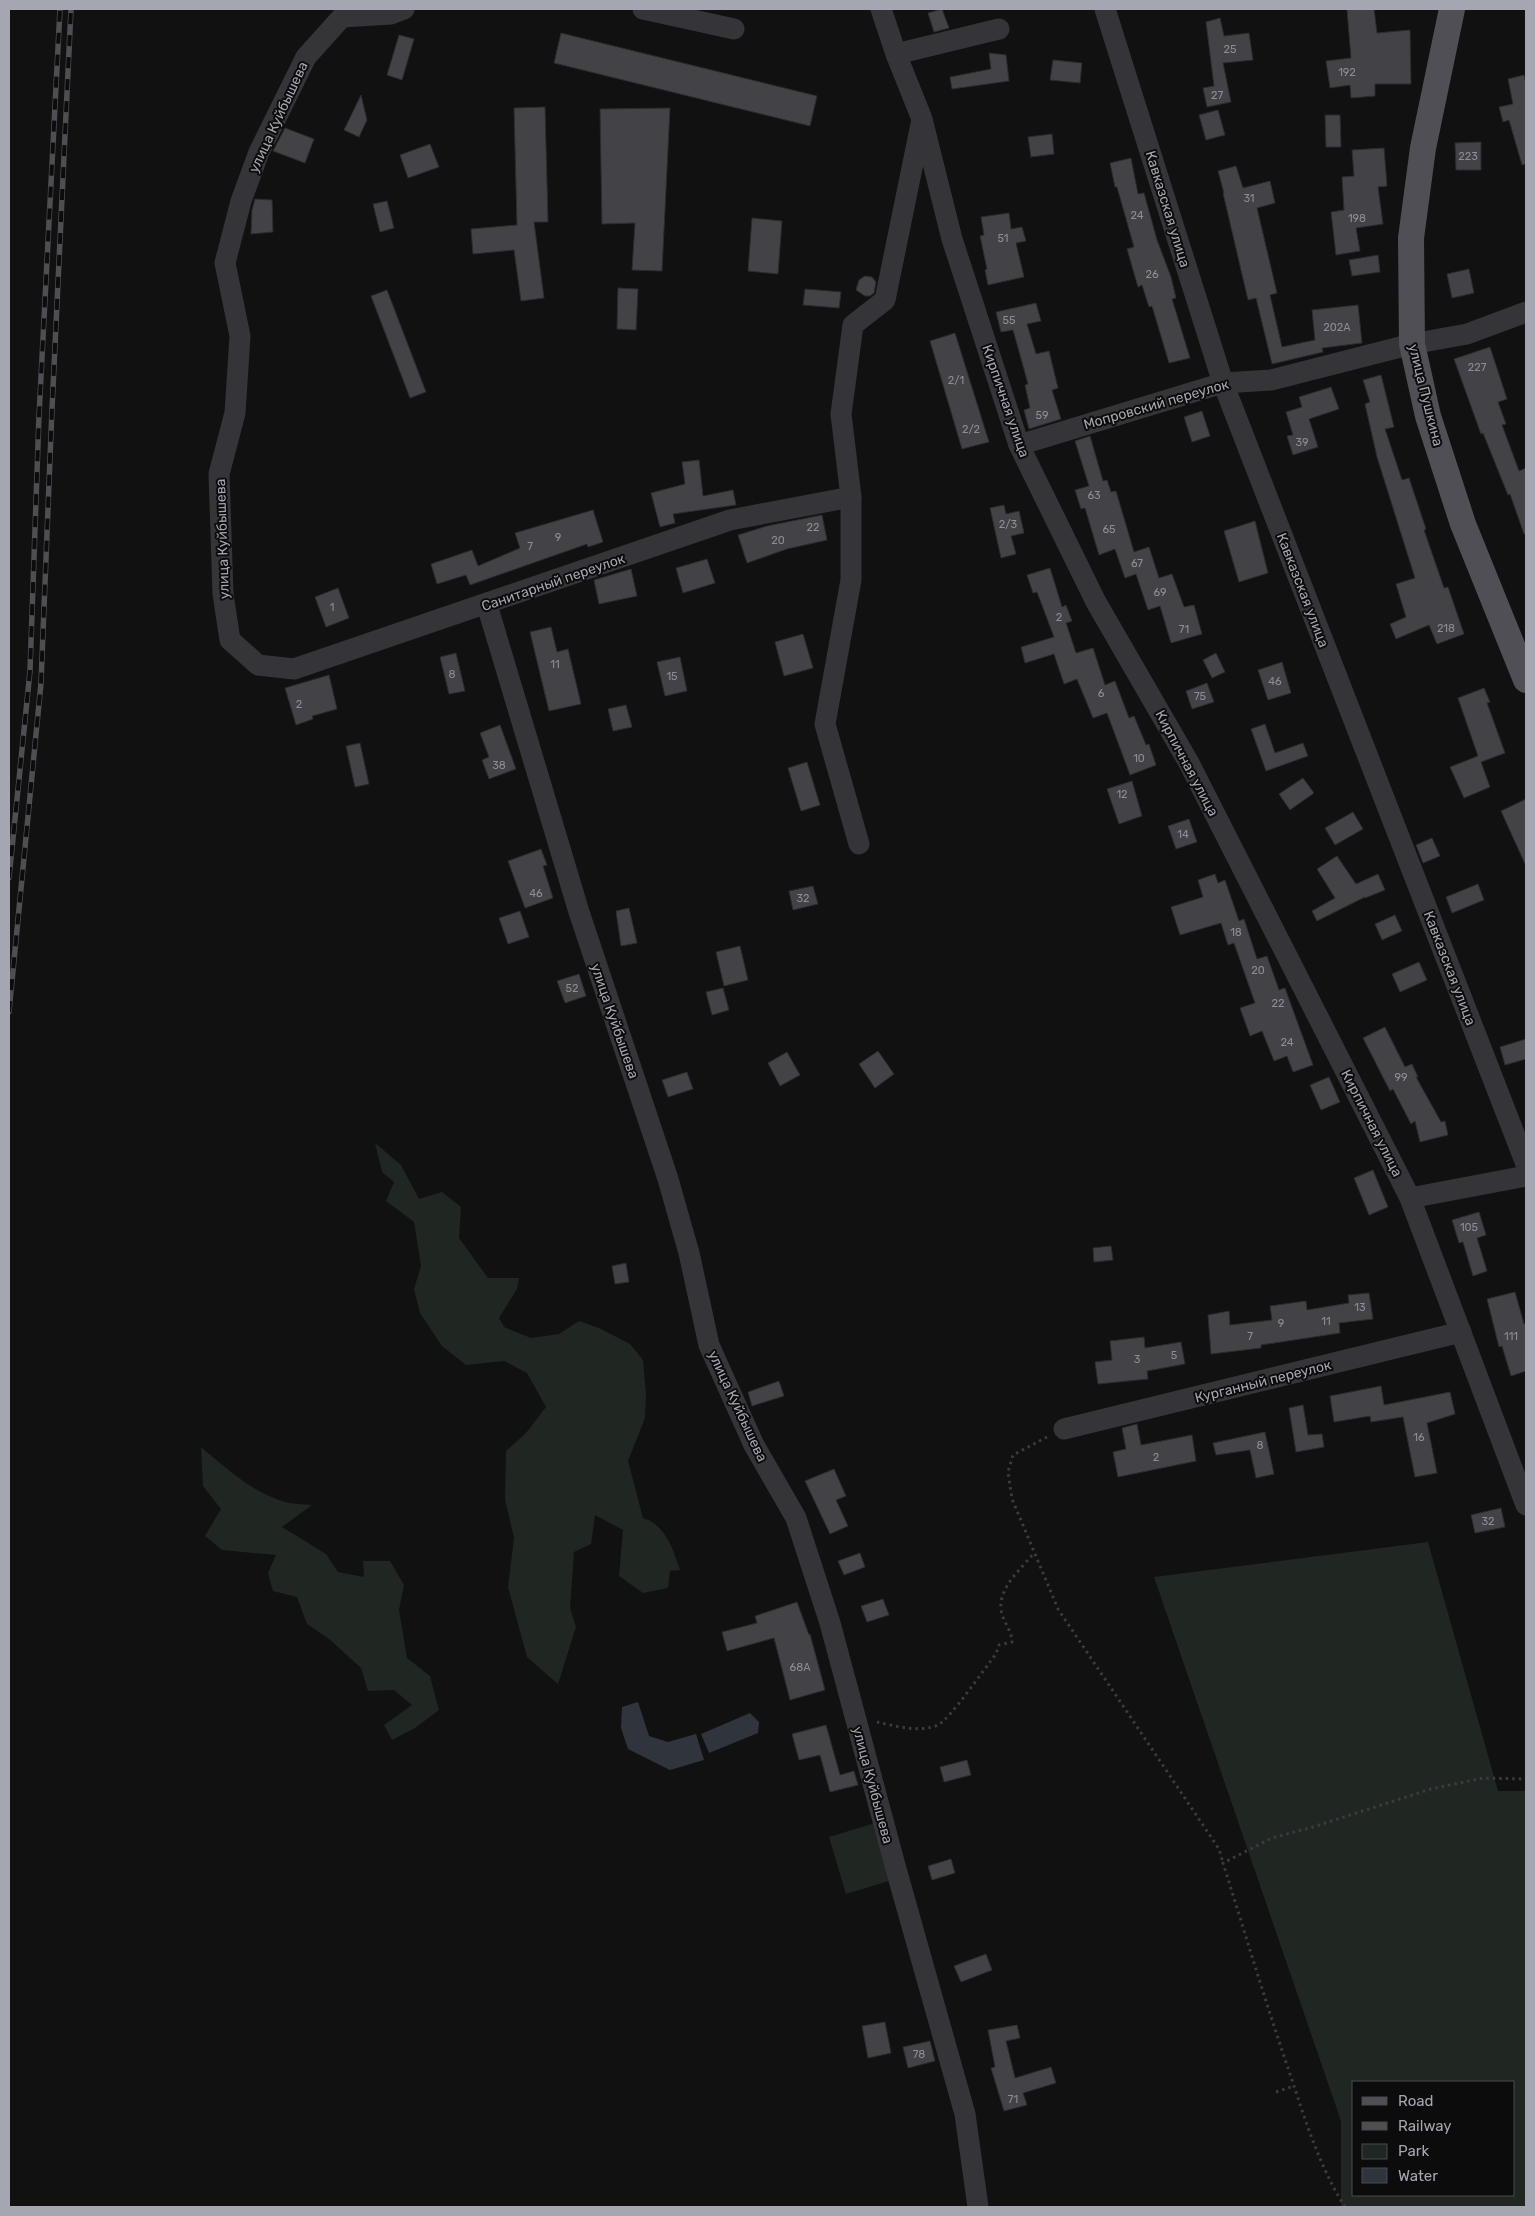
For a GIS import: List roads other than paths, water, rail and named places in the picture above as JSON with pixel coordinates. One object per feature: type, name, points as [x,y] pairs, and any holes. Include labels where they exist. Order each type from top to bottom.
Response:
[{"type":"main road","name":"улица Пушкина","points":[[1452,9],[1423,148],[1411,238],[1412,344],[1428,416],[1463,524],[1526,680]]},
{"type":"street","name":"улица Куйбышева","points":[[258,665],[230,640],[223,594],[219,474],[235,413],[240,336],[226,263],[241,201],[259,152],[306,57],[342,17],[391,14],[404,9]]},
{"type":"street","points":[[643,9],[734,29]]},
{"type":"street","name":"Кирпичная улица","points":[[882,9],[896,54],[922,119],[952,239],[1019,445],[1096,602],[1189,763],[1410,1198],[1526,1505]]},
{"type":"street","name":"Кавказская улица","points":[[1105,9],[1223,382],[1526,1164]]},
{"type":"street","points":[[896,54],[999,29]]},
{"type":"street","points":[[859,844],[825,724],[851,580],[851,497],[841,414],[853,325],[884,300],[922,119]]},
{"type":"street","name":"Мопровский переулок","points":[[1019,445],[1223,382],[1271,380],[1412,344],[1467,334],[1526,312]]},
{"type":"street","name":"Санитарный переулок","points":[[258,665],[294,669],[487,605],[730,520],[851,497]]},
{"type":"street","name":"улица Куйбышева","points":[[487,605],[578,912],[668,1179],[689,1253],[709,1345],[754,1445],[796,1518],[830,1623],[965,2114],[978,2207]]},
{"type":"street","points":[[1410,1198],[1526,1176]]},
{"type":"street","name":"Курганный переулок","points":[[1064,1429],[1461,1332]]},
{"type":"water","points":[[638,1702],[649,1736],[668,1742],[696,1734],[704,1760],[670,1770],[628,1749],[621,1728],[622,1707]]},
{"type":"water","points":[[750,1713],[759,1722],[758,1733],[709,1753],[701,1734]]},
{"type":"railway","points":[[9,878],[30,671],[39,416],[60,9]]},
{"type":"railway","points":[[9,1012],[41,683],[71,9]]}]
